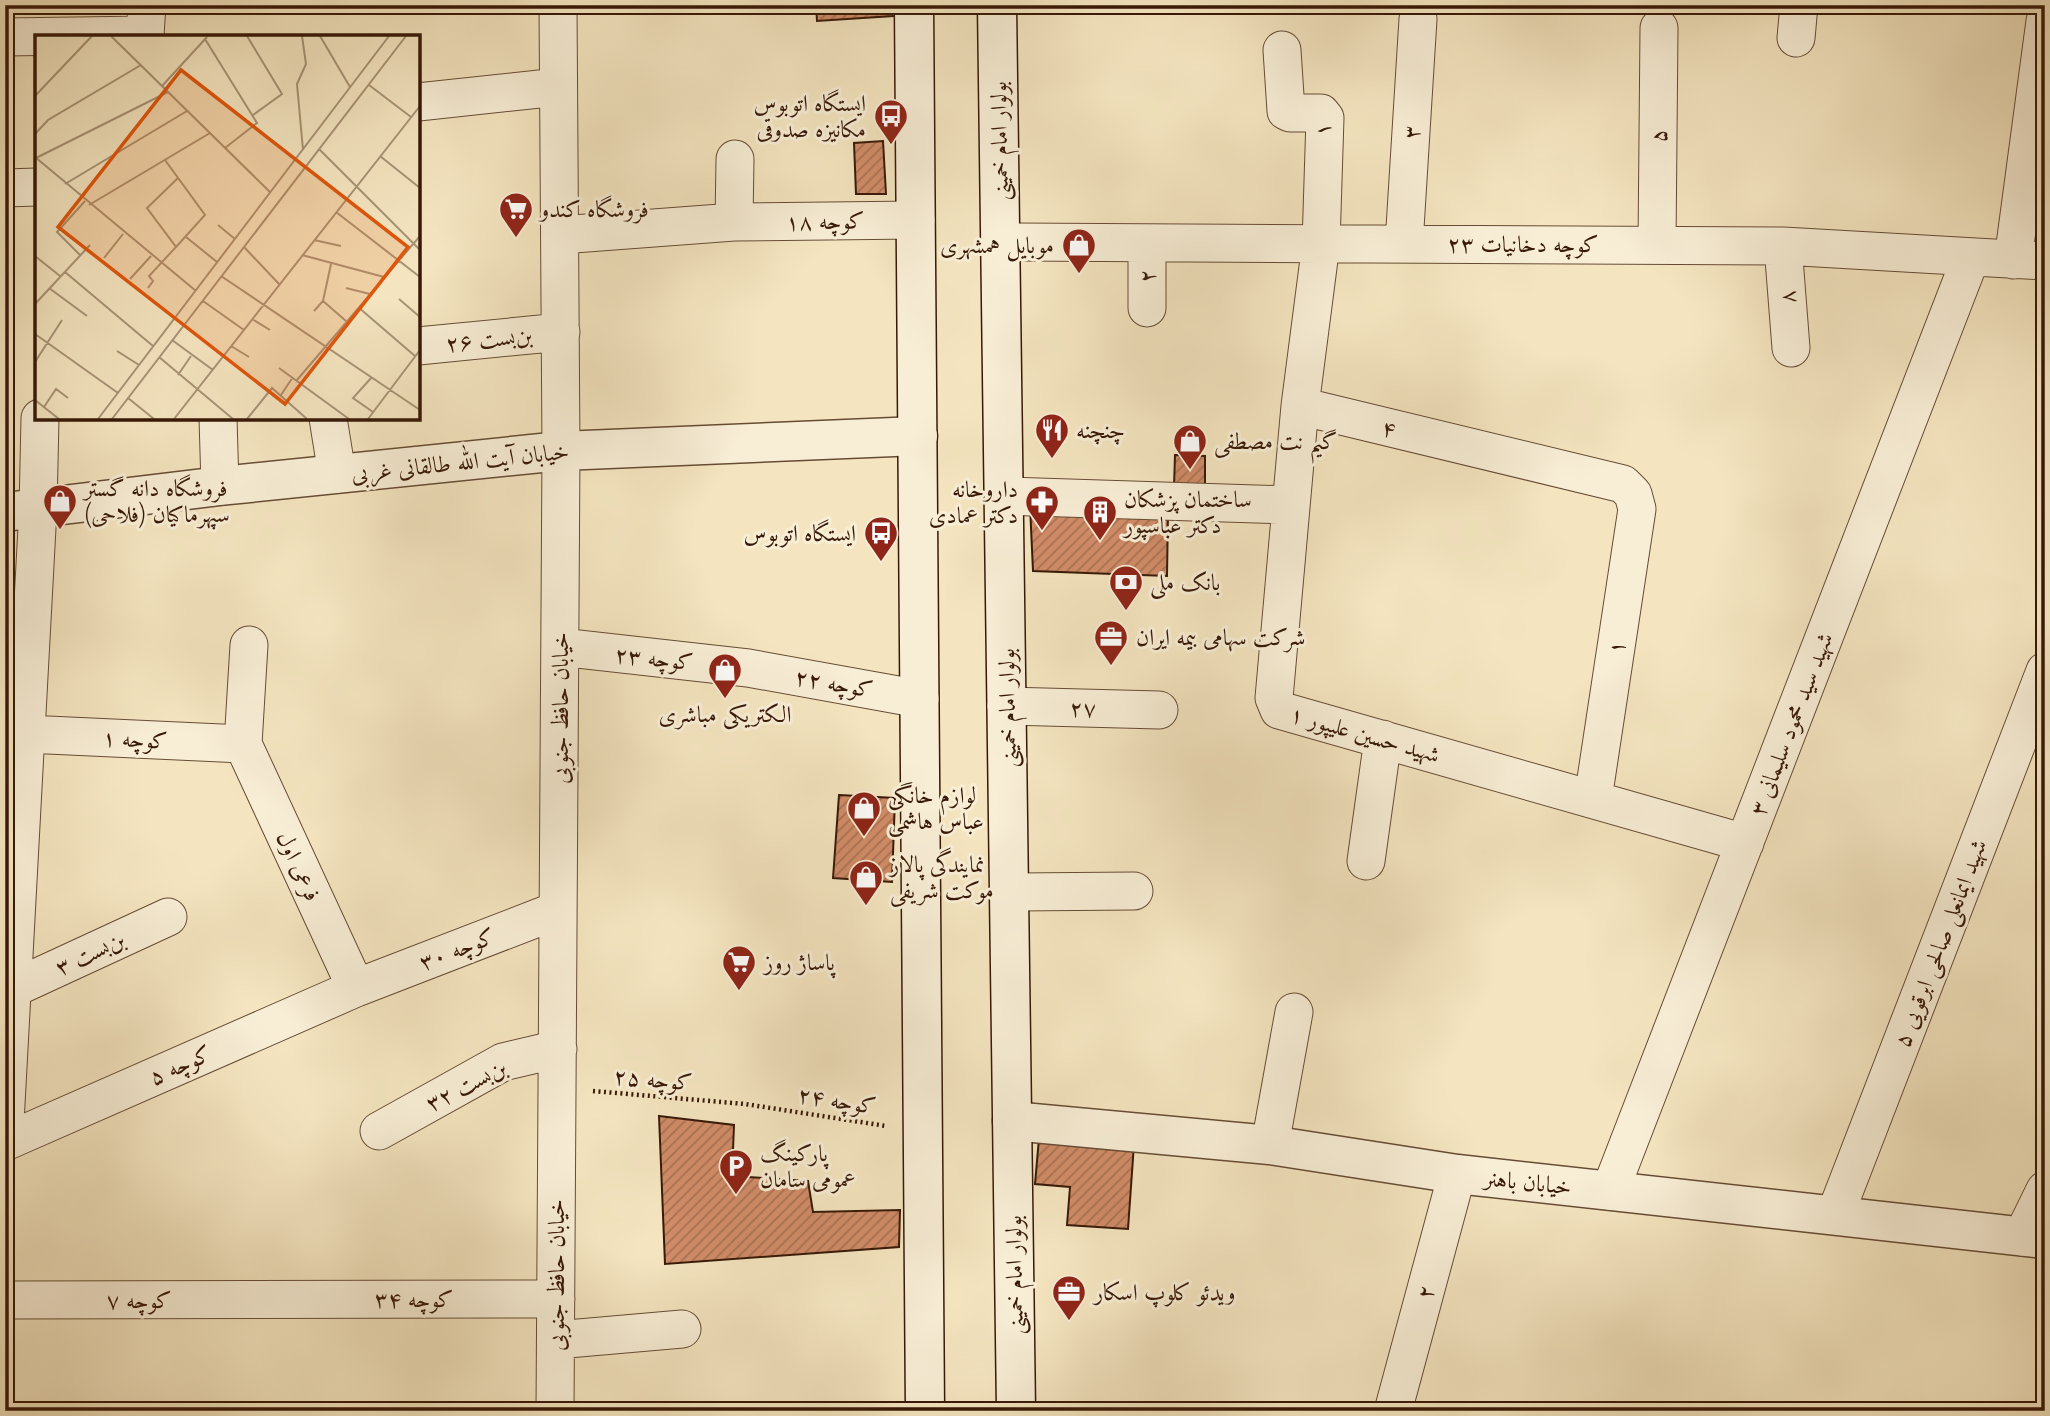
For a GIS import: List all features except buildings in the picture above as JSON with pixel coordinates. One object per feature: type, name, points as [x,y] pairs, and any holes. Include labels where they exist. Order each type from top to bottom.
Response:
[{"type":"main road","points":[[914,5],[925,1411]]},
{"type":"main road","name":"بولوار امام خمینی","points":[[997,5],[1016,1411]]},
{"type":"main road","name":"خیابان آیت الله طالقانی غربی","points":[[22,510],[220,486],[561,452],[918,436]]},
{"type":"main road","name":"خیابان باهنر","points":[[1012,1121],[1270,1145],[1457,1174],[2034,1238]]},
{"type":"street","name":"خیابان حافظ جنوبی","points":[[555,1411],[561,452],[558,5]]},
{"type":"street","name":"۳","points":[[1404,244],[1418,19]]},
{"type":"street","points":[[69,35],[146,20]]},
{"type":"street","points":[[2029,260],[2045,21]]},
{"type":"street","name":"۵","points":[[1657,245],[1659,28]]},
{"type":"street","points":[[5,37],[35,36]]},
{"type":"street","name":"۱","points":[[1282,50],[1286,111],[1321,113],[1325,118],[1321,244]]},
{"type":"street","points":[[420,102],[558,87]]},
{"type":"street","points":[[734,222],[735,159]]},
{"type":"street","points":[[5,188],[35,187]]},
{"type":"street","name":"کوچه ۱۸","points":[[560,235],[734,222],[916,220]]},
{"type":"street","name":"کوچه دخانیات ۲۳","points":[[1000,242],[1783,246],[2029,260]]},
{"type":"street","name":"۲","points":[[1147,243],[1147,308]]},
{"type":"street","points":[[1300,406],[1321,244]]},
{"type":"street","name":"۸","points":[[1783,246],[1791,348]]},
{"type":"street","name":"شهید سید محمود سلیمانی ۳","points":[[1610,1191],[1971,257]]},
{"type":"street","name":"بن‌بست ۲۶","points":[[420,346],[561,332]]},
{"type":"street","name":"۴","points":[[1300,406],[1623,484],[1633,494]]},
{"type":"street","name":"شهید حسین علیپور ۱","points":[[1300,406],[1274,698],[1279,710],[1745,843]]},
{"type":"street","points":[[5,1124],[12,989],[12,866],[26,734],[22,510],[40,420]]},
{"type":"street","points":[[218,420],[220,486]]},
{"type":"street","points":[[328,420],[337,474]]},
{"type":"street","name":"۱","points":[[1593,799],[1637,509],[1633,494]]},
{"type":"street","points":[[1004,496],[1290,505]]},
{"type":"street","points":[[243,744],[248,645]]},
{"type":"street","name":"کوچه ۲۳","points":[[560,647],[748,668]]},
{"type":"street","name":"کوچه ۲۲","points":[[748,668],[920,699]]},
{"type":"street","name":"شهید ایمانعلی صالحی ابرقویی ۵","points":[[1835,1215],[2045,671]]},
{"type":"street","name":"۲۷","points":[[1006,706],[1159,710]]},
{"type":"street","name":"کوچه ۱","points":[[26,734],[243,744]]},
{"type":"street","points":[[1366,861],[1383,739]]},
{"type":"street","name":"فرعی اول","points":[[243,744],[356,988]]},
{"type":"street","points":[[1009,892],[1134,891]]},
{"type":"street","name":"کوچه ۳۰","points":[[356,988],[558,909]]},
{"type":"street","name":"بن‌بست ۳","points":[[12,989],[168,917]]},
{"type":"street","name":"کوچه ۵","points":[[5,1142],[356,988]]},
{"type":"street","points":[[1270,1145],[1294,1012]]},
{"type":"street","name":"بن‌بست ۳۲","points":[[379,1131],[503,1062],[558,1049]]},
{"type":"street","name":"۲","points":[[1393,1411],[1457,1174]]},
{"type":"street","points":[[2034,1238],[2045,1190]]},
{"type":"street","name":"کوچه ۳۴","points":[[272,1299],[556,1299]]},
{"type":"street","name":"کوچه ۷","points":[[5,1300],[272,1299]]},
{"type":"street","points":[[555,1340],[682,1329]]},
{"type":"path","name":"کوچه ۲۵","points":[[557,1088],[746,1104]]},
{"type":"path","name":"کوچه ۲۴","points":[[746,1104],[923,1131]]},
{"type":"place","name":"ایستگاه اتوبوس مکانیزه صدوقی","points":[[891,146]]},
{"type":"place","name":"فروشگاه کندو","points":[[516,239]]},
{"type":"place","name":"موبایل همشهری","points":[[1079,275]]},
{"type":"place","name":"چنچنه","points":[[1052,460]]},
{"type":"place","name":"گیم نت مصطفی","points":[[1190,471]]},
{"type":"place","name":"فروشگاه دانه گستر سپهرماکیان (فلاحی)","points":[[60,531]]},
{"type":"place","name":"داروخانه دکتر عمادی","points":[[1042,532]]},
{"type":"place","name":"ساختمان پزشکان دکتر عباسپور","points":[[1100,542]]},
{"type":"place","name":"ایستگاه اتوبوس","points":[[881,563]]},
{"type":"place","name":"بانک ملی","points":[[1126,612]]},
{"type":"place","name":"شرکت سهامی بیمه ایران","points":[[1111,667]]},
{"type":"place","name":"الکتریکی مباشری","points":[[725,700]]},
{"type":"place","name":"لوازم خانگی عباس هاشمی","points":[[864,838]]},
{"type":"place","name":"نمایندگی پالاز موکت شریفی","points":[[866,907]]},
{"type":"place","name":"پاساژ روز","points":[[739,992]]},
{"type":"place","name":"پارکینگ عمومی سامان","points":[[736,1196]]},
{"type":"place","name":"ویدئو کلوپ اسکار","points":[[1069,1322]]}]
